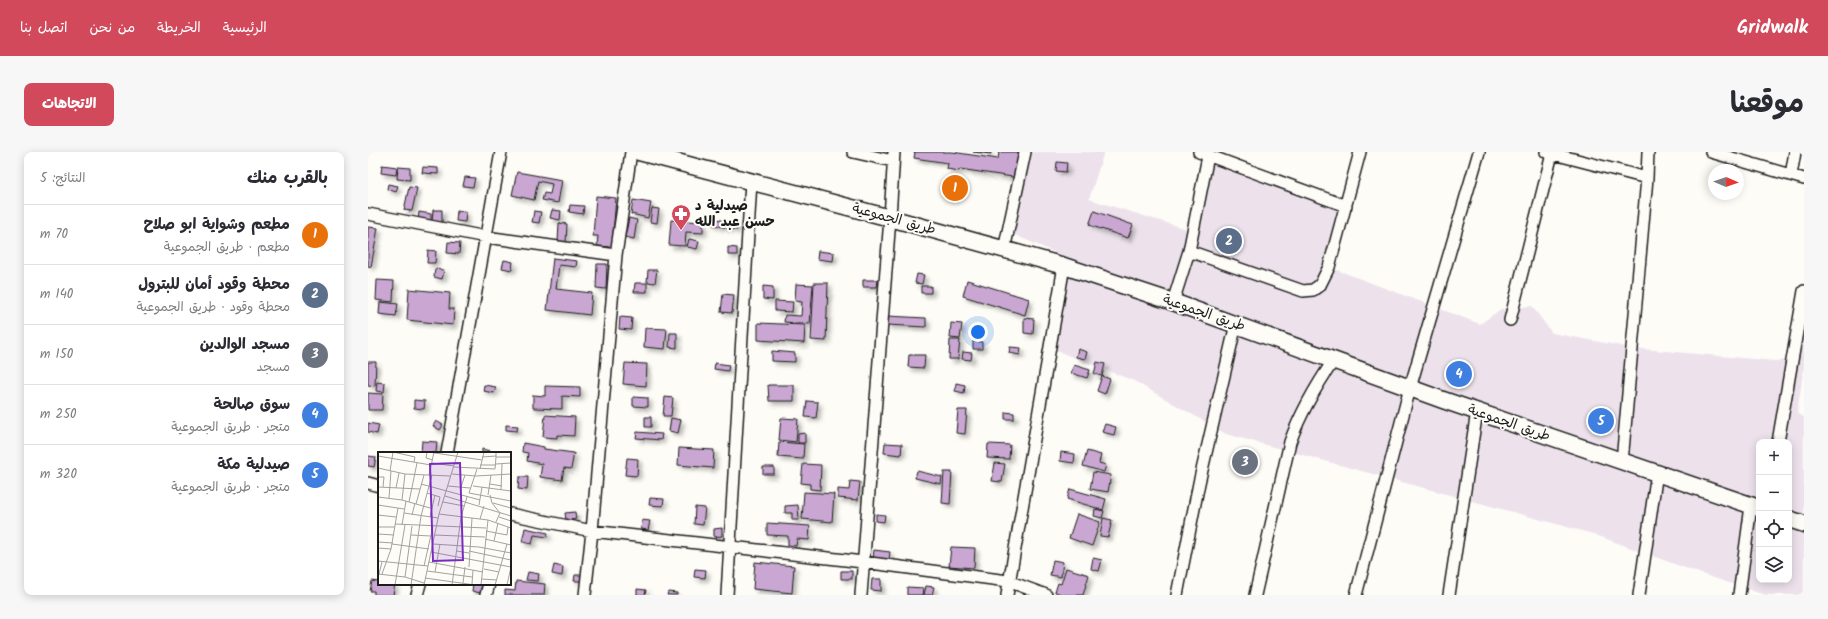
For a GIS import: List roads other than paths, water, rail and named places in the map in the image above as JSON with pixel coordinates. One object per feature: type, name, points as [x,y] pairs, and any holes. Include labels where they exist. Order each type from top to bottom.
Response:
[{"type":"main road","name":"طريق الجموعية","points":[[639,152],[890,218],[1064,266],[1173,302],[1477,412],[1622,462],[1657,472],[1755,507]]},
{"type":"main road","points":[[1792,520],[1804,524]]},
{"type":"street","points":[[447,452],[501,152]]},
{"type":"street","points":[[585,595],[616,255],[631,152]]},
{"type":"street","points":[[853,152],[893,157],[890,218],[861,595]]},
{"type":"street","points":[[1004,250],[1025,152]]},
{"type":"street","points":[[1189,251],[1303,291],[1313,290],[1320,285],[1329,267],[1360,152]]},
{"type":"street","points":[[1356,595],[1410,388],[1479,152]]},
{"type":"street","points":[[1622,462],[1648,152]]},
{"type":"street","points":[[1711,152],[1804,179]]},
{"type":"street","points":[[1790,175],[1795,152]]},
{"type":"street","points":[[1510,320],[1549,153],[1647,178]]},
{"type":"street","points":[[1173,302],[1189,251],[1203,154],[1346,206]]},
{"type":"street","points":[[727,595],[751,181]]},
{"type":"street","points":[[368,214],[486,237],[616,255]]},
{"type":"street","points":[[1007,595],[1008,581],[1064,266]]},
{"type":"street","points":[[1779,439],[1804,290]]},
{"type":"street","points":[[1177,595],[1199,483],[1236,324]]},
{"type":"street","points":[[1255,595],[1290,442],[1299,419],[1314,390],[1334,360]]},
{"type":"street","points":[[1449,595],[1477,412]]},
{"type":"street","points":[[1639,595],[1657,472]]},
{"type":"street","points":[[368,483],[378,486]]},
{"type":"street","points":[[1739,595],[1755,507]]},
{"type":"street","points":[[511,514],[592,531],[730,546],[1008,581],[1046,595]]},
{"type":"street","points":[[418,595],[420,585]]},
{"type":"street","points":[[486,595],[489,585]]},
{"type":"place","name":"مطعم وشواية ابو صلاح","points":[[955,188]]},
{"type":"place","name":"صيدلية د حسن عبد الله","points":[[681,231]]},
{"type":"place","name":"محطة وقود أمان للبترول","points":[[1229,241]]},
{"type":"place","name":"سوق صالحة","points":[[1459,374]]},
{"type":"place","name":"صيدلية مكة","points":[[1601,421]]},
{"type":"place","name":"مسجد الوالدين","points":[[1245,462]]}]
